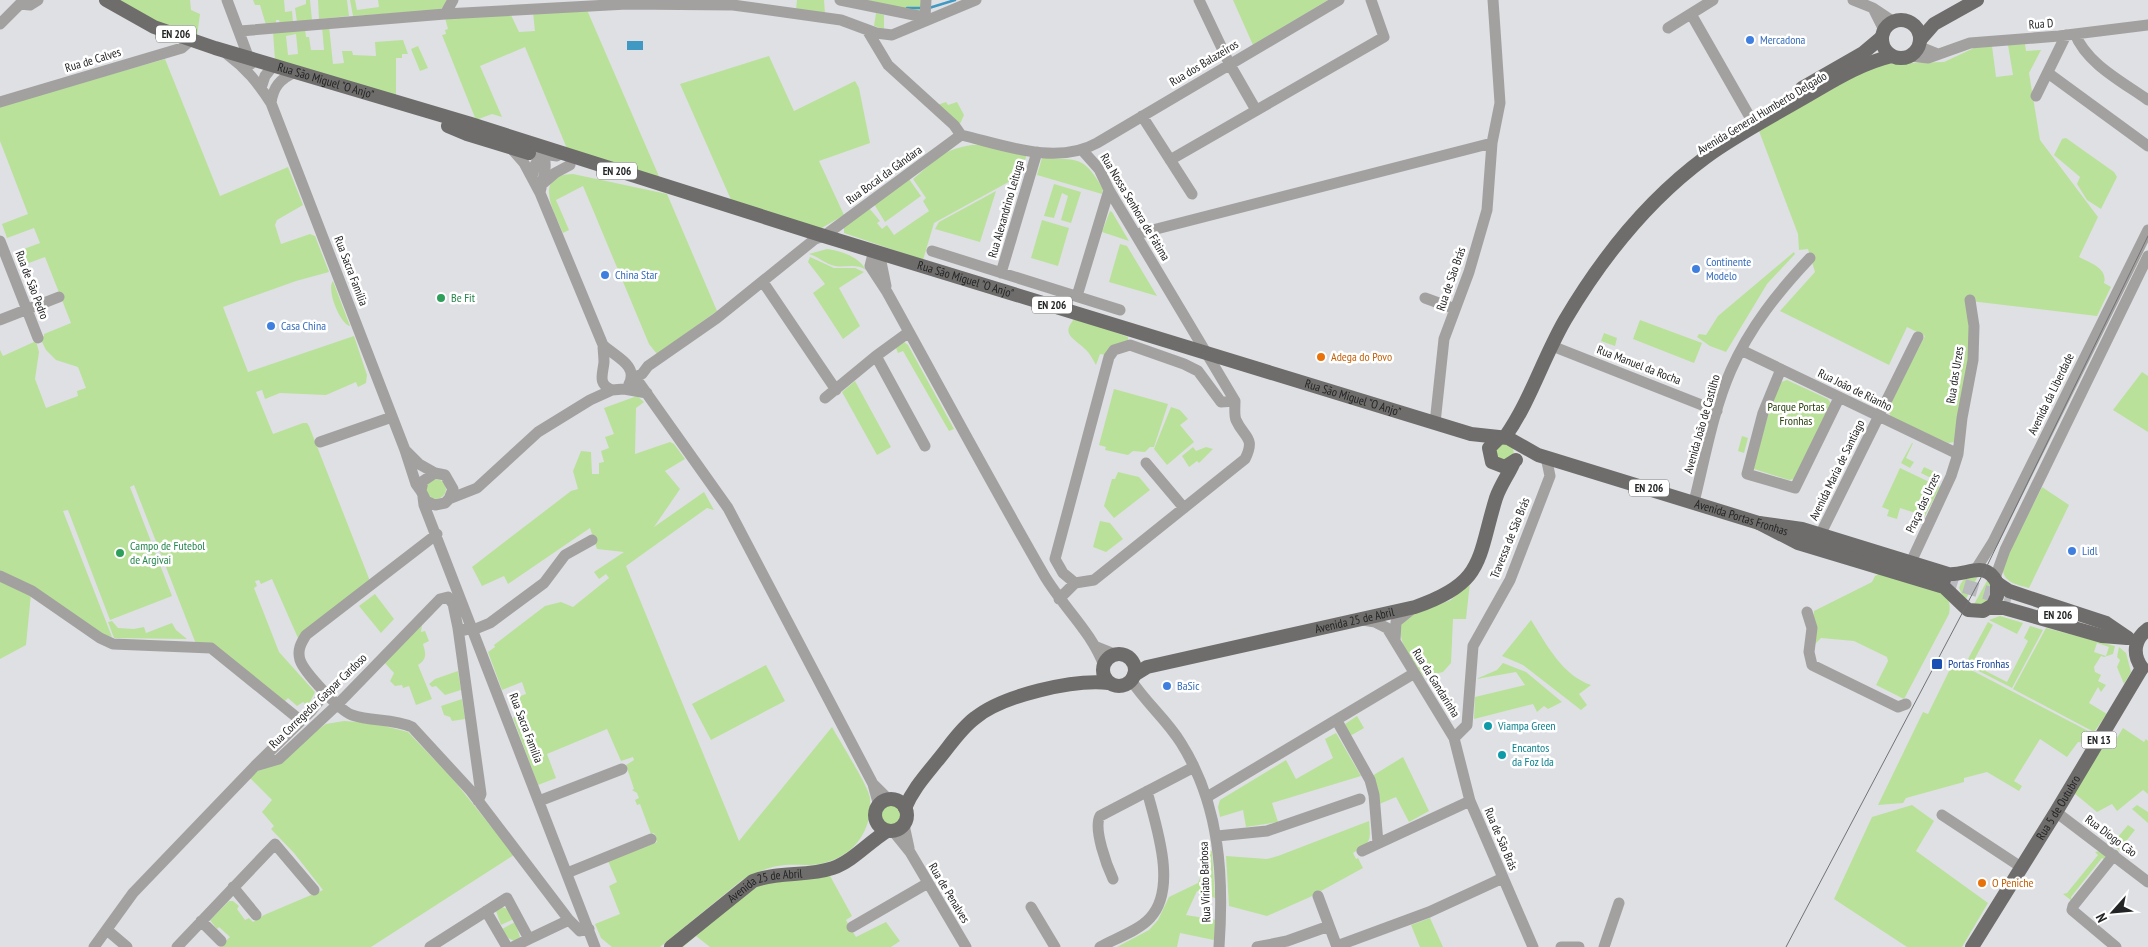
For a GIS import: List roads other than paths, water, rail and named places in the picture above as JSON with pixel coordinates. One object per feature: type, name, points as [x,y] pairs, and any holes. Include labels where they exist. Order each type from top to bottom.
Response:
[{"type":"main road","name":"EN 206","points":[[106,0],[154,27],[250,58]]},
{"type":"main road","points":[[1916,47],[1934,24],[1977,0]]},
{"type":"main road","points":[[1892,56],[1884,48],[1887,29],[1906,21],[1919,34],[1916,47]]},
{"type":"main road","points":[[1911,24],[1934,24]]},
{"type":"main road","name":"Avenida General Humberto Delgado","points":[[1552,346],[1551,329],[1554,321],[1601,252],[1629,217],[1668,177],[1694,155],[1863,53],[1887,29]]},
{"type":"main road","name":"Avenida General Humberto Delgado","points":[[1508,440],[1514,424],[1566,320],[1607,258],[1649,209],[1689,171],[1749,130],[1868,62],[1892,56],[1898,58],[1916,47]]},
{"type":"main road","name":"Rua São Miguel \"O Anjo\"","points":[[250,58],[401,105],[541,153],[570,165],[607,176],[668,188]]},
{"type":"main road","name":"Rua São Miguel \"O Anjo\"","points":[[401,105],[467,134],[510,147],[600,165],[668,188],[1435,423]]},
{"type":"main road","name":"Avenida Portas Fronhas","points":[[1435,423],[1471,434],[1508,440],[1542,456],[1944,580]]},
{"type":"main road","points":[[1471,434],[1491,459]]},
{"type":"main road","points":[[1491,459],[1489,448],[1508,440],[1518,450],[1515,461]]},
{"type":"main road","name":"Avenida Portas Fronhas","points":[[1515,461],[1542,456]]},
{"type":"main road","name":"EN 206","points":[[1491,459],[1505,467],[1515,461]]},
{"type":"main road","name":"Avenida 25 de Abril","points":[[1491,459],[1497,496]]},
{"type":"main road","name":"Avenida 25 de Abril","points":[[890,828],[876,814],[912,792],[966,726],[982,713],[1008,699],[1088,681],[1118,686],[1147,667],[1415,607],[1442,598],[1454,590],[1474,569],[1481,557],[1497,496],[1515,461]]},
{"type":"main road","points":[[1759,523],[1802,529],[1948,574],[1986,571],[2009,591],[2106,623],[2133,638]]},
{"type":"main road","points":[[1759,523],[1798,543],[1944,587],[1968,610],[1976,612],[1989,608],[2004,608],[2102,636],[2133,638],[2148,629]]},
{"type":"main road","points":[[1956,597],[1956,584],[1969,571]]},
{"type":"main road","points":[[1989,608],[1997,596],[1996,580]]},
{"type":"main road","name":"EN 206","points":[[2011,600],[2133,638]]},
{"type":"main road","name":"Rua 5 de Outubro","points":[[1972,947],[2145,668],[2136,656],[2133,638]]},
{"type":"main road","name":"Avenida 25 de Abril","points":[[1088,681],[1103,668],[1109,658],[1117,655],[1126,656],[1132,678]]},
{"type":"main road","points":[[1103,668],[1109,683]]},
{"type":"main road","name":"Avenida 25 de Abril","points":[[671,947],[753,881],[766,876],[833,868],[848,860],[867,844],[907,817],[892,803]]},
{"type":"street","points":[[0,24],[20,2],[30,5],[38,0]]},
{"type":"street","points":[[227,0],[250,58],[264,86]]},
{"type":"street","points":[[445,14],[453,0]]},
{"type":"street","points":[[840,0],[927,17]]},
{"type":"street","points":[[926,0],[927,17]]},
{"type":"street","points":[[882,58],[884,43],[892,35],[927,17],[976,0]]},
{"type":"street","points":[[1199,0],[1229,63],[1256,110]]},
{"type":"street","name":"Rua dos Balazeiros","points":[[1083,151],[1229,63],[1339,0]]},
{"type":"street","points":[[1170,160],[1384,37],[1371,0]]},
{"type":"street","name":"Rua de São Brás","points":[[1435,423],[1444,339],[1487,210],[1492,143],[1500,103],[1493,0]]},
{"type":"street","points":[[1668,28],[1713,0]]},
{"type":"street","points":[[1853,0],[1873,8],[1887,29]]},
{"type":"street","points":[[240,31],[445,14],[627,4],[733,2],[841,20],[867,30],[892,35]]},
{"type":"street","points":[[1691,14],[1751,119]]},
{"type":"street","name":"Rua D","points":[[1916,47],[1928,58],[1970,43],[2070,35],[2148,25]]},
{"type":"street","points":[[867,30],[882,58],[954,125],[961,136]]},
{"type":"street","points":[[2036,96],[2070,35],[2091,58],[2148,100]]},
{"type":"street","name":"Rua de Calves","points":[[0,102],[182,48],[191,40]]},
{"type":"street","points":[[223,50],[243,65],[264,86]]},
{"type":"street","points":[[264,86],[265,76],[273,66]]},
{"type":"street","points":[[264,86],[294,72]]},
{"type":"street","points":[[2048,73],[2148,146]]},
{"type":"street","name":"Rua Sacra Família","points":[[264,86],[405,450],[416,484],[422,494],[594,941]]},
{"type":"street","points":[[1142,116],[1192,194]]},
{"type":"street","name":"Rua Nossa Senhora de Fátima","points":[[961,136],[1037,152],[1064,154],[1083,151],[1099,169],[1109,190],[1235,401]]},
{"type":"street","name":"Rua Bocal da Gândara","points":[[637,379],[718,318],[815,239],[824,236],[961,136]]},
{"type":"street","points":[[1137,234],[1492,143]]},
{"type":"street","points":[[510,147],[524,163],[540,189],[603,345],[604,365]]},
{"type":"street","name":"Rua Alexandrino Leituga","points":[[1001,273],[1037,152]]},
{"type":"street","points":[[532,177],[541,153]]},
{"type":"street","points":[[540,189],[541,153]]},
{"type":"street","points":[[540,189],[555,173],[570,165]]},
{"type":"street","points":[[1077,296],[1109,190]]},
{"type":"street","name":"Avenida da Liberdade","points":[[1969,571],[1993,542],[2148,230]]},
{"type":"street","name":"Rua de São Pedro","points":[[0,241],[38,338]]},
{"type":"street","points":[[855,245],[887,292],[1040,568],[1059,599],[1097,647],[1103,668]]},
{"type":"street","points":[[932,251],[1120,310]]},
{"type":"street","points":[[870,266],[872,258],[878,252],[887,292]]},
{"type":"street","points":[[1996,580],[2005,550],[2148,256]]},
{"type":"street","name":"Avenida João de Castilho","points":[[1694,502],[1717,411],[1731,371],[1741,350],[1768,305],[1810,258]]},
{"type":"street","points":[[883,270],[893,261],[902,259]]},
{"type":"street","points":[[763,282],[836,390]]},
{"type":"street","points":[[1032,298],[1037,284]]},
{"type":"street","points":[[0,320],[58,297]]},
{"type":"street","points":[[1425,298],[1455,309]]},
{"type":"street","name":"Rua das Urzes","points":[[1958,454],[1973,360],[1974,326],[1970,300]]},
{"type":"street","points":[[825,398],[876,356],[909,332]]},
{"type":"street","name":"Avenida Maria de Santiago","points":[[1820,535],[1918,337]]},
{"type":"street","points":[[603,345],[637,379],[728,508],[873,784],[892,803]]},
{"type":"street","points":[[1059,599],[1075,583],[1094,580],[1245,459],[1250,449],[1249,438],[1198,372],[1184,364],[1130,345],[1114,350],[1109,357],[1055,559],[1062,573],[1075,583]]},
{"type":"street","name":"Rua Manuel da Rocha","points":[[1552,346],[1717,411]]},
{"type":"street","name":"Rua João de Rianho","points":[[1741,350],[1878,418],[1958,454]]},
{"type":"street","points":[[876,356],[925,446]]},
{"type":"street","points":[[612,390],[605,386],[601,371],[604,365],[611,360],[620,360]]},
{"type":"street","points":[[1781,369],[1763,413],[1747,474],[1795,488],[1840,398]]},
{"type":"street","points":[[433,523],[447,501],[453,488],[445,475],[435,473],[426,477],[422,494],[435,505],[447,501],[478,488],[538,432],[590,400],[637,379]]},
{"type":"street","points":[[1221,402],[1235,401],[1236,420]]},
{"type":"street","points":[[320,442],[392,417]]},
{"type":"street","name":"Rua Sacra Família","points":[[405,450],[419,464],[435,473]]},
{"type":"street","name":"Praça das Urzes","points":[[1910,562],[1951,476],[1958,454]]},
{"type":"street","name":"Travessa de São Brás","points":[[1454,738],[1468,725],[1473,646],[1510,580],[1550,476],[1542,456]]},
{"type":"street","points":[[1146,462],[1184,508]]},
{"type":"street","points":[[437,534],[306,635],[299,647],[300,660],[326,692],[351,715],[400,721],[412,727],[478,801],[569,920],[570,925],[581,939],[594,941]]},
{"type":"street","points":[[478,801],[481,794],[458,628],[465,630],[473,629],[490,623],[544,583],[565,555],[592,540]]},
{"type":"street","points":[[1040,568],[1055,559]]},
{"type":"street","points":[[0,576],[32,591],[100,638],[113,644],[211,648],[300,720]]},
{"type":"street","name":"Rua Corregedor Gaspar Cardoso","points":[[254,766],[280,759],[338,704],[440,599],[448,598],[453,604],[458,628]]},
{"type":"street","points":[[1395,642],[1396,622],[1401,616],[1415,607]]},
{"type":"street","points":[[1807,612],[1812,628],[1809,652],[1811,663],[1815,668],[1898,707],[1906,704]]},
{"type":"street","name":"Rua da Gandarinha","points":[[1363,619],[1381,624],[1387,628],[1413,674],[1454,738]]},
{"type":"street","points":[[1097,647],[1117,655]]},
{"type":"street","points":[[1207,797],[1413,674]]},
{"type":"street","name":"Rua Viriato Barbosa","points":[[1132,678],[1168,723],[1194,767],[1207,797],[1217,836],[1221,894],[1219,947]]},
{"type":"street","points":[[94,947],[133,893],[326,692]]},
{"type":"street","points":[[1336,721],[1372,785],[1378,843]]},
{"type":"street","name":"Rua de São Brás","points":[[1454,738],[1470,801],[1533,947]]},
{"type":"street","points":[[1113,880],[1105,863],[1098,819],[1107,811],[1194,767]]},
{"type":"street","points":[[539,801],[622,769]]},
{"type":"street","points":[[1217,836],[1267,831],[1360,799],[1372,785]]},
{"type":"street","points":[[1100,947],[1142,925],[1150,918],[1161,900],[1165,882],[1164,868],[1147,791]]},
{"type":"street","points":[[1360,799],[1374,805]]},
{"type":"street","points":[[1362,851],[1470,801]]},
{"type":"street","name":"Rua Diogo Cão","points":[[2056,812],[2148,882]]},
{"type":"street","points":[[1942,815],[2021,867]]},
{"type":"street","name":"Rua de Penalves","points":[[890,828],[910,852],[962,945]]},
{"type":"street","points":[[567,873],[651,839]]},
{"type":"street","points":[[176,947],[275,844],[314,890]]},
{"type":"street","points":[[2114,855],[2072,910],[2116,947]]},
{"type":"street","points":[[1318,896],[1337,946],[1429,912],[1503,878]]},
{"type":"street","points":[[852,927],[928,883]]},
{"type":"street","points":[[233,887],[256,915]]},
{"type":"street","points":[[430,947],[507,898],[529,939]]},
{"type":"street","points":[[1604,947],[1619,903]]},
{"type":"street","points":[[1031,908],[1055,947]]},
{"type":"street","points":[[486,912],[508,947]]},
{"type":"street","points":[[513,947],[569,920]]},
{"type":"street","points":[[201,921],[221,941]]},
{"type":"street","points":[[1257,947],[1287,941],[1329,926]]},
{"type":"street","points":[[107,930],[127,947]]},
{"type":"street","points":[[1561,947],[1579,947]]},
{"type":"water","points":[[627,41],[643,41],[643,50],[627,50]]},
{"type":"waterway","points":[[929,8],[955,0]]},
{"type":"waterway","points":[[907,8],[921,8]]},
{"type":"tunnel","points":[[1944,580],[2011,600]]},
{"type":"tram line","points":[[1786,947],[1985,570],[2148,236]]},
{"type":"place","name":"Mercadona","points":[[1750,40]]},
{"type":"place","name":"Continente Modelo","points":[[1696,269]]},
{"type":"place","name":"China Star","points":[[605,275]]},
{"type":"place","name":"Be Fit","points":[[441,298]]},
{"type":"place","name":"Casa China","points":[[271,326]]},
{"type":"place","name":"Adega do Povo","points":[[1321,357]]},
{"type":"place","name":"Lidl","points":[[2072,551]]},
{"type":"place","name":"Campo de Futebol de Argivai","points":[[120,553]]},
{"type":"place","name":"Portas Fronhas","points":[[1937,664]]},
{"type":"place","name":"BaSic","points":[[1167,686]]},
{"type":"place","name":"Viampa Green","points":[[1488,726]]},
{"type":"place","name":"Encantos da Foz lda","points":[[1502,755]]},
{"type":"place","name":"O Peniche","points":[[1982,883]]},
{"type":"park label","name":"Parque Portas Fronhas","points":[[1796,414]]}]
